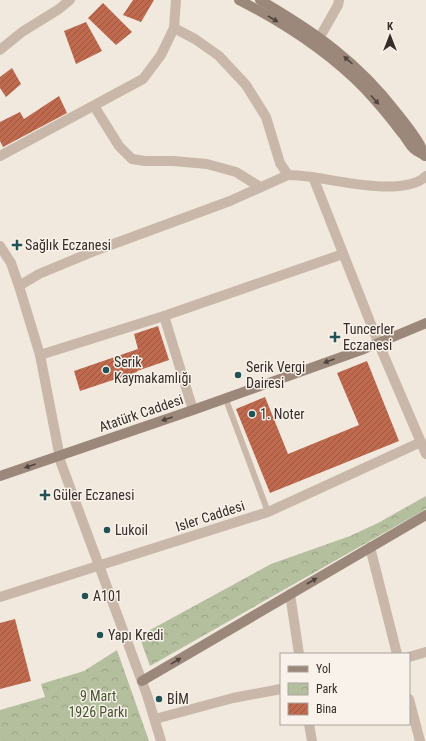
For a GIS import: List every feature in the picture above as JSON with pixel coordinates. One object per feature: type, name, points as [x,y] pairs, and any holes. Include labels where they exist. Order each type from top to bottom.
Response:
[{"type":"street","points":[[0,50],[22,32],[59,9],[70,0]]},
{"type":"street","points":[[0,156],[143,79],[161,55],[174,28],[176,0]]},
{"type":"street","points":[[240,0],[318,41]]},
{"type":"street","points":[[260,0],[290,17],[318,41],[338,64],[365,89],[402,133],[413,149],[425,157]]},
{"type":"street","points":[[318,41],[338,5],[339,0]]},
{"type":"street","points":[[174,28],[195,39],[219,56],[246,85],[266,117],[280,163],[288,175]]},
{"type":"street","points":[[94,106],[119,146],[132,159],[206,164],[236,172],[260,187]]},
{"type":"street","points":[[19,286],[39,274],[230,201],[288,175],[385,187],[408,185],[423,179],[426,176]]},
{"type":"street","points":[[313,177],[378,342],[426,454]]},
{"type":"street","points":[[0,246],[10,263],[19,286],[40,355],[59,456],[142,681],[161,741]]},
{"type":"street","points":[[40,355],[164,316],[343,254]]},
{"type":"street","points":[[164,316],[193,410]]},
{"type":"street","name":"Atatürk Caddesi","points":[[0,476],[193,410],[426,323]]},
{"type":"street","name":"Isler Caddesi","points":[[0,597],[268,512],[421,442]]},
{"type":"street","points":[[142,681],[426,514]]},
{"type":"street","points":[[370,547],[397,653]]},
{"type":"street","points":[[290,594],[299,653]]},
{"type":"street","points":[[410,657],[426,652]]},
{"type":"street","points":[[155,719],[233,698],[280,689]]},
{"type":"street","points":[[410,704],[420,741]]},
{"type":"street","points":[[309,725],[312,741]]},
{"type":"lane","points":[[225,397],[268,512]]},
{"type":"green space","points":[[426,496],[426,509],[150,666],[141,641],[141,635],[271,564],[350,536],[378,523]]},
{"type":"green space","name":"9 Mart 1926 Parkı","points":[[117,650],[149,741],[0,741],[0,710],[45,697],[41,684],[84,671]]},
{"type":"building","points":[[133,0],[154,0],[141,22],[123,15]]},
{"type":"building","points":[[103,3],[132,32],[116,45],[88,18]]},
{"type":"building","points":[[86,22],[102,51],[76,64],[64,31]]},
{"type":"building","points":[[12,68],[21,84],[6,97],[0,88],[0,77]]},
{"type":"building","points":[[59,96],[67,113],[3,147],[0,141],[0,122],[20,112],[24,119]]},
{"type":"building","points":[[158,326],[169,360],[80,391],[74,371],[138,349],[134,334]]},
{"type":"building","points":[[367,361],[399,441],[270,493],[236,409],[265,397],[288,454],[359,425],[337,373]]},
{"type":"building","points":[[15,619],[31,681],[0,689],[0,623]]},
{"type":"place","name":"Sağlık Eczanesi","points":[[17,245]]},
{"type":"place","name":"Tuncerler Eczanesi","points":[[335,337]]},
{"type":"place","name":"Serik Kaymakamlığı","points":[[106,370]]},
{"type":"place","name":"Serik Vergi Dairesi","points":[[238,375]]},
{"type":"place","name":"1. Noter","points":[[252,414]]},
{"type":"place","name":"Güler Eczanesi","points":[[45,495]]},
{"type":"place","name":"Lukoil","points":[[107,530]]},
{"type":"place","name":"A101","points":[[85,596]]},
{"type":"place","name":"Yapı Kredi","points":[[100,635]]},
{"type":"place","name":"BİM","points":[[159,699]]}]
